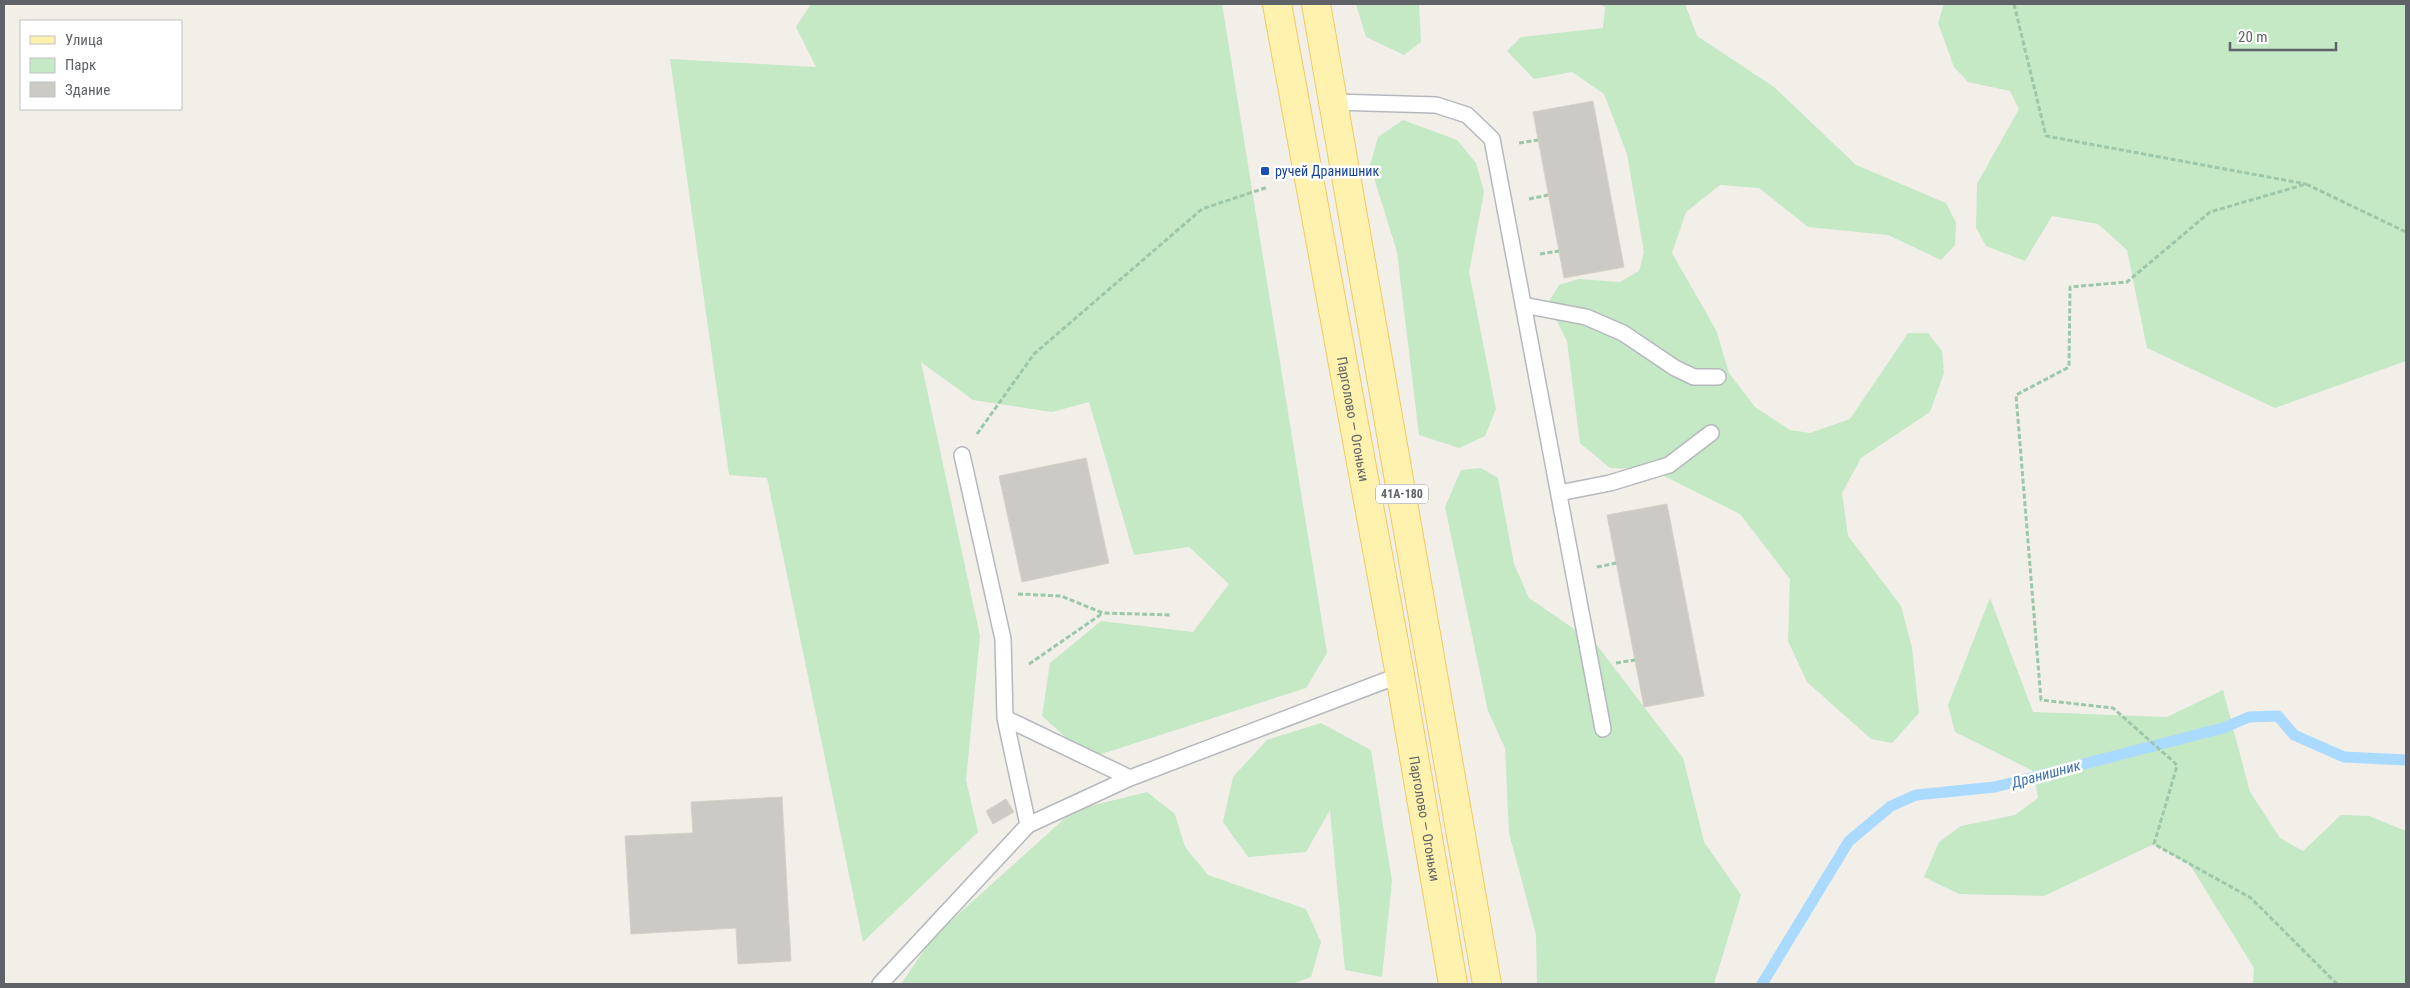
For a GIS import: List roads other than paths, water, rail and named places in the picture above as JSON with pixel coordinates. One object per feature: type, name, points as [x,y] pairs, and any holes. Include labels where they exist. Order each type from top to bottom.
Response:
[{"type":"main road","name":"Парголово — Огоньки","points":[[1277,4],[1400,675],[1453,984]]},
{"type":"main road","name":"41А-180","points":[[1316,4],[1488,984]]},
{"type":"lane","points":[[1334,102],[1436,105],[1467,115],[1492,139],[1603,729]]},
{"type":"lane","points":[[1523,305],[1586,317],[1623,333],[1675,368],[1694,377],[1718,377]]},
{"type":"lane","points":[[1559,493],[1610,483],[1669,465],[1711,433]]},
{"type":"lane","points":[[962,455],[1003,639],[1005,718],[1028,824]]},
{"type":"lane","points":[[880,984],[1028,824],[1130,778],[1400,675]]},
{"type":"lane","points":[[1005,718],[1130,778]]},
{"type":"waterway","name":"Дранишник","points":[[1762,984],[1849,841],[1891,806],[1916,795],[1995,787],[2223,728],[2249,717],[2278,716],[2294,735],[2344,757],[2406,760]]},
{"type":"place","name":"ручей Дранишник","points":[[1265,171]]}]
